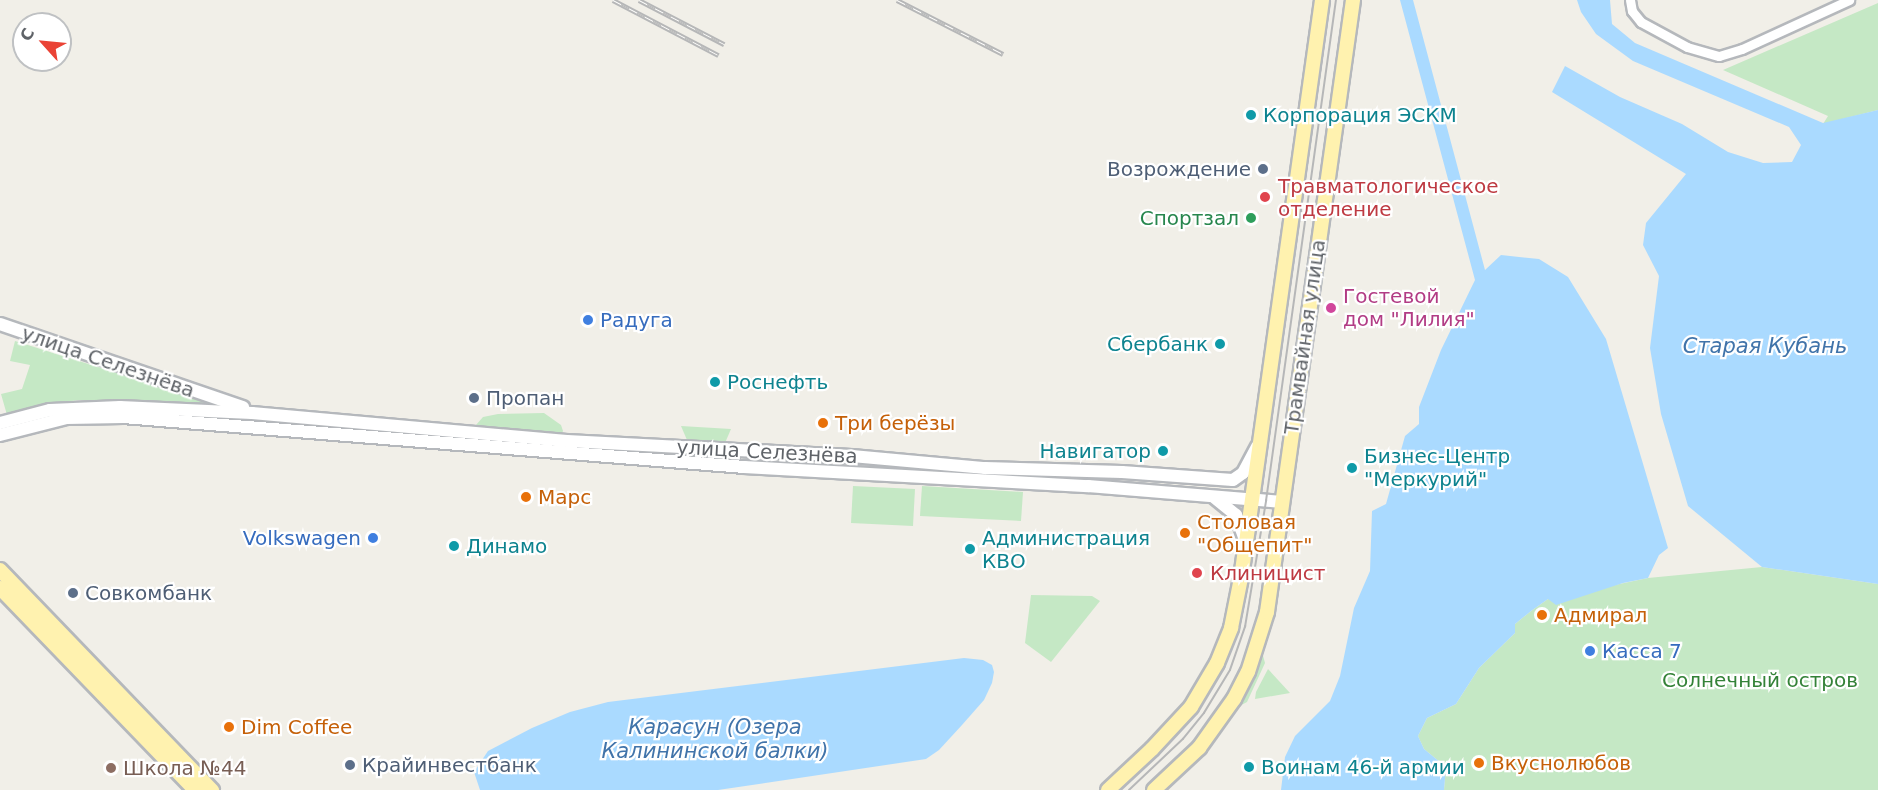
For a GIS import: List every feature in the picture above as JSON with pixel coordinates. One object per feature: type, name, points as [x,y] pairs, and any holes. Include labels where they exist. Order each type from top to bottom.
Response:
[{"type":"main road","name":"Трамвайная улица","points":[[1108,790],[1152,749],[1191,707],[1217,663],[1236,607],[1322,0]]},
{"type":"main road","name":"Трамвайная улица","points":[[1154,790],[1199,748],[1234,699],[1248,672],[1267,612],[1353,0]]},
{"type":"main road","name":"улица Селезнёва","points":[[0,324],[214,406]]},
{"type":"main road","name":"улица Селезнёва","points":[[0,423],[50,410],[85,407],[214,406],[246,408],[266,427]]},
{"type":"main road","name":"улица Селезнёва","points":[[252,413],[567,441],[852,456],[985,468],[1122,472],[1233,480],[1248,466],[1259,441]]},
{"type":"main road","name":"улица Селезнёва","points":[[0,435],[53,420],[94,416],[266,427],[753,468],[1282,502]]},
{"type":"main road","points":[[1211,496],[1232,509],[1246,543]]},
{"type":"main road","points":[[0,570],[212,790]]},
{"type":"main road","points":[[0,588],[195,790]]},
{"type":"street","points":[[1630,0],[1632,11],[1648,26],[1687,47],[1719,56],[1742,49],[1849,0]]},
{"type":"green space","points":[[1878,3],[1878,110],[1823,124],[1828,116],[1723,70]]},
{"type":"green space","points":[[15,341],[213,403],[217,408],[80,400],[45,404],[7,415],[1,394],[22,389],[30,365],[10,361]]},
{"type":"green space","points":[[544,413],[561,425],[563,431],[560,437],[478,431],[476,425],[483,417],[498,414]]},
{"type":"green space","points":[[681,426],[731,429],[725,443],[687,440]]},
{"type":"green space","points":[[853,486],[915,489],[913,526],[851,523]]},
{"type":"green space","points":[[922,486],[1023,492],[1021,521],[920,516]]},
{"type":"green space","name":"Солнечный остров","points":[[1762,567],[1878,584],[1878,790],[1444,790],[1446,767],[1424,749],[1418,736],[1427,718],[1456,704],[1479,668],[1515,633],[1515,624],[1548,599],[1648,578]]},
{"type":"green space","points":[[1031,595],[1092,596],[1100,601],[1051,662],[1025,643]]},
{"type":"green space","points":[[1262,652],[1265,663],[1247,702],[1234,709]]},
{"type":"green space","points":[[1268,669],[1290,693],[1255,699],[1256,692]]},
{"type":"water","points":[[1400,0],[1413,0],[1485,270],[1501,255],[1539,259],[1568,277],[1606,339],[1668,548],[1659,555],[1648,578],[1623,583],[1556,605],[1548,599],[1515,624],[1515,633],[1479,668],[1456,704],[1427,718],[1418,736],[1424,749],[1446,767],[1444,790],[1281,790],[1285,757],[1295,736],[1330,701],[1340,676],[1354,608],[1370,571],[1372,511],[1386,504],[1405,436],[1419,424],[1419,407],[1441,350],[1475,280]]},
{"type":"water","name":"Старая Кубань","points":[[1577,0],[1610,0],[1612,24],[1635,43],[1823,123],[1878,110],[1878,584],[1762,567],[1688,506],[1661,414],[1650,348],[1659,276],[1643,245],[1646,223],[1686,174],[1552,92],[1565,66],[1620,97],[1682,124],[1728,152],[1763,163],[1792,162],[1801,145],[1789,127],[1633,61],[1596,34],[1581,12]]},
{"type":"water","name":"Карасун (Озера Калининской балки)","points":[[964,658],[983,660],[992,665],[994,672],[992,683],[984,700],[939,750],[926,759],[718,790],[480,790],[474,772],[488,751],[532,728],[570,712],[608,702]]},
{"type":"tram line","points":[[1129,790],[1183,739],[1204,713],[1230,670],[1245,627],[1266,501],[1336,0]]},
{"type":"railway","points":[[613,0],[718,55]]},
{"type":"railway","points":[[639,0],[724,44]]},
{"type":"railway","points":[[897,0],[1003,54]]},
{"type":"place","name":"Корпорация ЭСКМ","points":[[1251,115]]},
{"type":"place","name":"Возрождение","points":[[1263,169]]},
{"type":"place","name":"Травматологическое отделение","points":[[1265,197]]},
{"type":"place","name":"Спортзал","points":[[1251,218]]},
{"type":"place","name":"Гостевой дом \"Лилия\"","points":[[1331,308]]},
{"type":"place","name":"Радуга","points":[[588,320]]},
{"type":"place","name":"Сбербанк","points":[[1220,344]]},
{"type":"place","name":"Роснефть","points":[[715,382]]},
{"type":"place","name":"Пропан","points":[[474,398]]},
{"type":"place","name":"Три берёзы","points":[[823,423]]},
{"type":"place","name":"Навигатор","points":[[1163,451]]},
{"type":"place","name":"Бизнес-Центр \"Меркурий\"","points":[[1352,468]]},
{"type":"place","name":"Марс","points":[[526,497]]},
{"type":"place","name":"Столовая \"Общепит\"","points":[[1185,533]]},
{"type":"place","name":"Volkswagen","points":[[373,538]]},
{"type":"place","name":"Динамо","points":[[454,546]]},
{"type":"place","name":"Администрация КВО","points":[[970,549]]},
{"type":"place","name":"Клиницист","points":[[1197,573]]},
{"type":"place","name":"Совкомбанк","points":[[73,593]]},
{"type":"place","name":"Адмирал","points":[[1542,615]]},
{"type":"place","name":"Касса 7","points":[[1590,651]]},
{"type":"place","name":"Dim Coffee","points":[[229,727]]},
{"type":"place","name":"Вкуснолюбов","points":[[1479,763]]},
{"type":"place","name":"Крайинвестбанк","points":[[350,765]]},
{"type":"place","name":"Воинам 46-й армии","points":[[1249,767]]},
{"type":"place","name":"Школа №44","points":[[111,768]]}]
